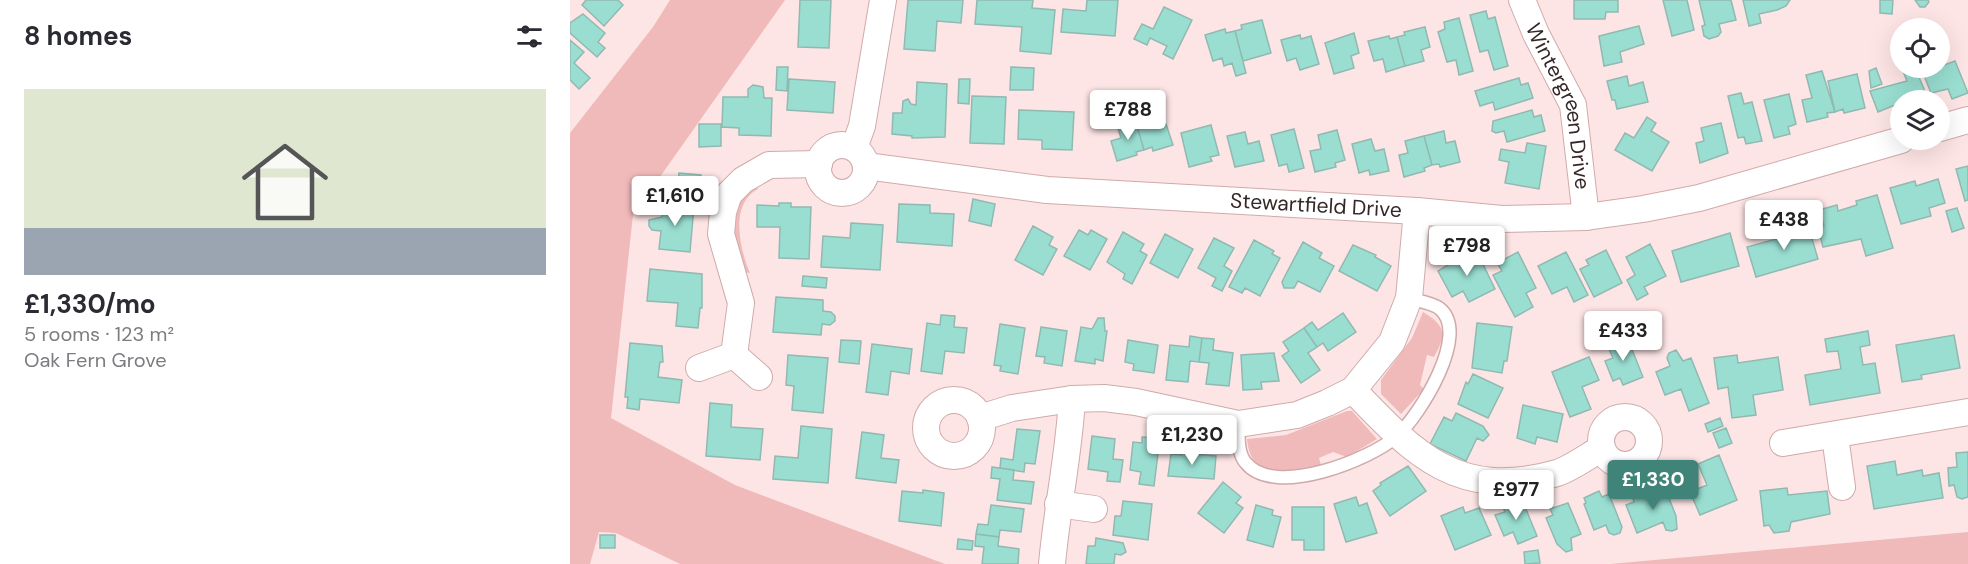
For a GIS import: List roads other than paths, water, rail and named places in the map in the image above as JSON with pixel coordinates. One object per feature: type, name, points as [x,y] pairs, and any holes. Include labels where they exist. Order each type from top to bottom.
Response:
[{"type":"street","points":[[860,157],[847,145],[832,147],[821,157],[820,179],[825,186],[838,193],[853,191],[859,187],[866,174],[860,157],[862,126],[883,0]]},
{"type":"street","name":"Wintergreen Drive","points":[[1522,0],[1536,34],[1573,105],[1586,217]]},
{"type":"street","points":[[1950,125],[1968,120]]},
{"type":"street","name":"Stewartfield Drive","points":[[860,157],[1047,190],[1417,211],[1502,219],[1586,217],[1699,198],[1890,143]]},
{"type":"street","points":[[734,355],[741,303],[721,234],[723,212],[729,194],[743,180],[769,165],[819,164]]},
{"type":"street","points":[[980,418],[1012,408],[1072,399],[1104,398],[1136,402],[1238,424],[1297,415],[1353,390],[1392,342],[1409,298],[1417,211]]},
{"type":"street","points":[[699,368],[734,355]]},
{"type":"street","points":[[734,355],[759,377]]},
{"type":"street","points":[[1353,390],[1397,436],[1427,460],[1456,475],[1515,481],[1559,472],[1602,448]]},
{"type":"street","points":[[1052,564],[1058,504],[1070,442],[1072,399]]},
{"type":"street","points":[[1783,443],[1968,412]]},
{"type":"street","points":[[1835,436],[1842,486]]},
{"type":"street","points":[[1058,504],[1094,509]]},
{"type":"lane","points":[[1238,424],[1241,454],[1246,463],[1259,474],[1279,478],[1352,463],[1397,436],[1433,387],[1450,344],[1450,325],[1440,308],[1409,298]]}]
